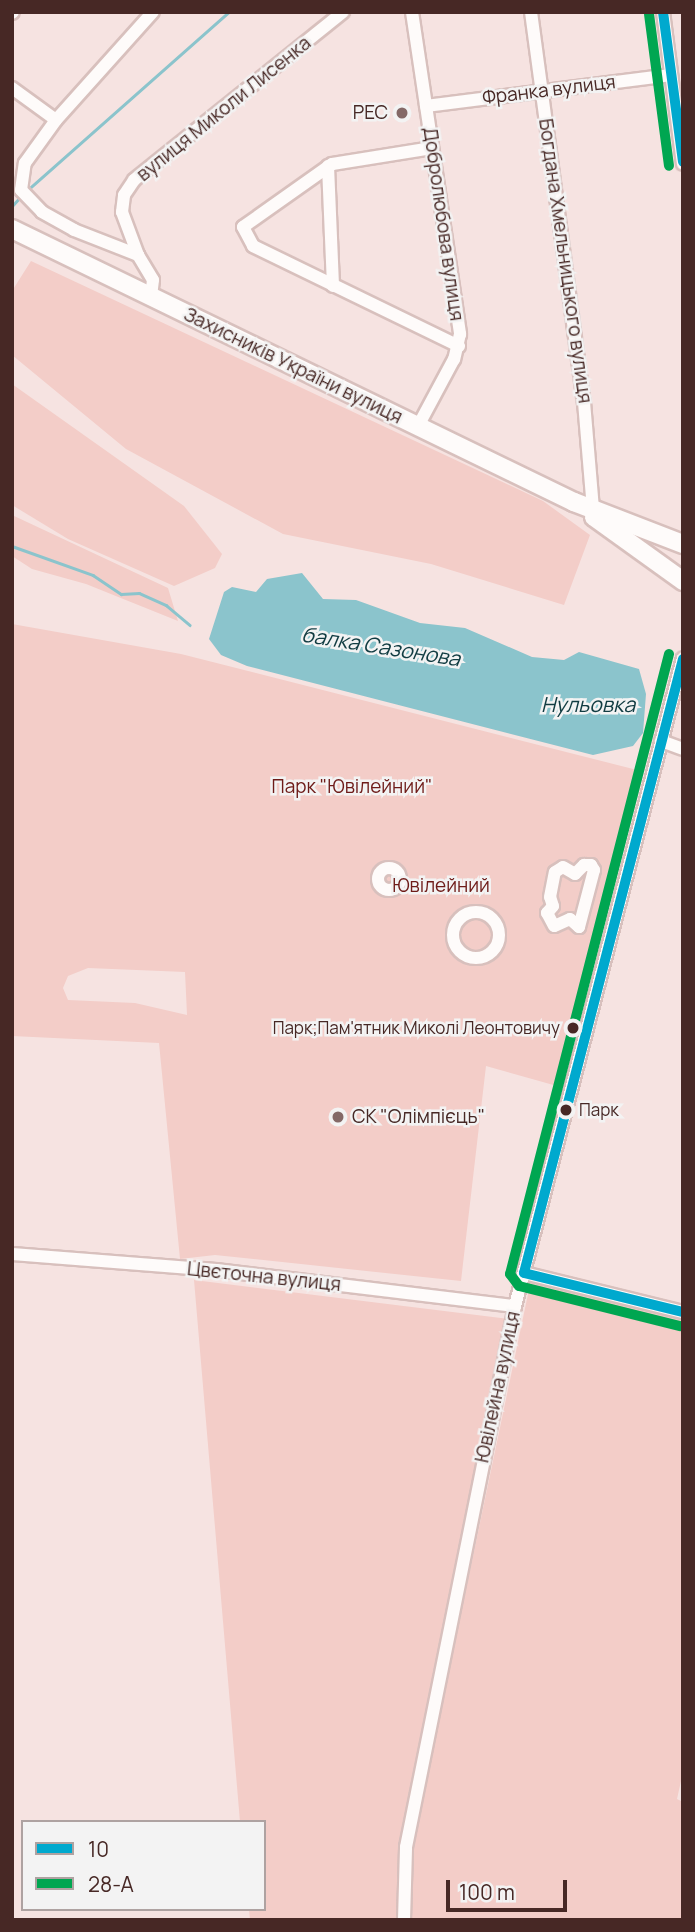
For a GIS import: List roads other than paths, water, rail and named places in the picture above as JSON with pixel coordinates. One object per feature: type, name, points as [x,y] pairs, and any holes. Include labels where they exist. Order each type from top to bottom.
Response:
[{"type":"highway","name":"Захисників України вулиця","points":[[12,229],[574,502],[683,544]]},
{"type":"highway","name":"Захисників України вулиця","points":[[574,502],[683,582]]},
{"type":"street","points":[[138,255],[74,230],[42,212],[17,191],[25,163],[56,120],[153,12]]},
{"type":"street","name":"вулиця Миколи Лисенка","points":[[151,297],[153,280],[138,255],[122,212],[124,195],[134,180],[343,12]]},
{"type":"street","name":"Добролюбова вулиця","points":[[412,12],[459,346],[418,426]]},
{"type":"street","name":"Богдана Хмельницького вулиця","points":[[531,12],[584,402],[593,510]]},
{"type":"street","points":[[663,12],[682,157]]},
{"type":"street","name":"Франка вулиця","points":[[426,106],[671,75]]},
{"type":"street","points":[[12,88],[56,120]]},
{"type":"street","points":[[432,148],[328,166],[243,227],[253,246],[459,346]]},
{"type":"street","points":[[328,166],[332,286]]},
{"type":"street","name":"Ювілейна вулиця","points":[[404,1920],[406,1847],[515,1306],[683,657]]},
{"type":"street","points":[[662,741],[683,748]]},
{"type":"street","points":[[591,864],[594,870],[579,927],[573,919],[558,926],[551,923],[547,911],[553,906],[550,897],[557,869],[564,867],[575,874],[591,864]]},
{"type":"street","name":"Цвєточна вулиця","points":[[12,1254],[216,1270],[515,1306]]},
{"type":"street","points":[[524,1273],[683,1312]]},
{"type":"water","name":"Нульовка","points":[[302,573],[323,599],[356,600],[420,623],[465,628],[532,657],[564,660],[579,652],[639,669],[646,694],[643,733],[633,746],[593,755],[247,666],[221,655],[209,639],[224,592],[232,587],[256,592],[267,579]]},
{"type":"waterway","points":[[31,187],[229,12]]},
{"type":"waterway","points":[[12,206],[21,196]]},
{"type":"waterway","name":"балка Сазонова","points":[[12,546],[93,575],[121,594],[139,593],[166,605],[190,625]]},
{"type":"place","name":"РЕС","points":[[402,113]]},
{"type":"place","name":"Парк;Пам'ятник Миколі Леонтовичу","points":[[573,1028]]},
{"type":"place","name":"Парк","points":[[566,1110]]},
{"type":"place","name":"СК \"Олімпієць\"","points":[[338,1117]]},
{"type":"park label","name":"Парк \"Ювілейний\"","points":[[352,787]]},
{"type":"park label","name":"Ювілейний","points":[[441,886]]}]
